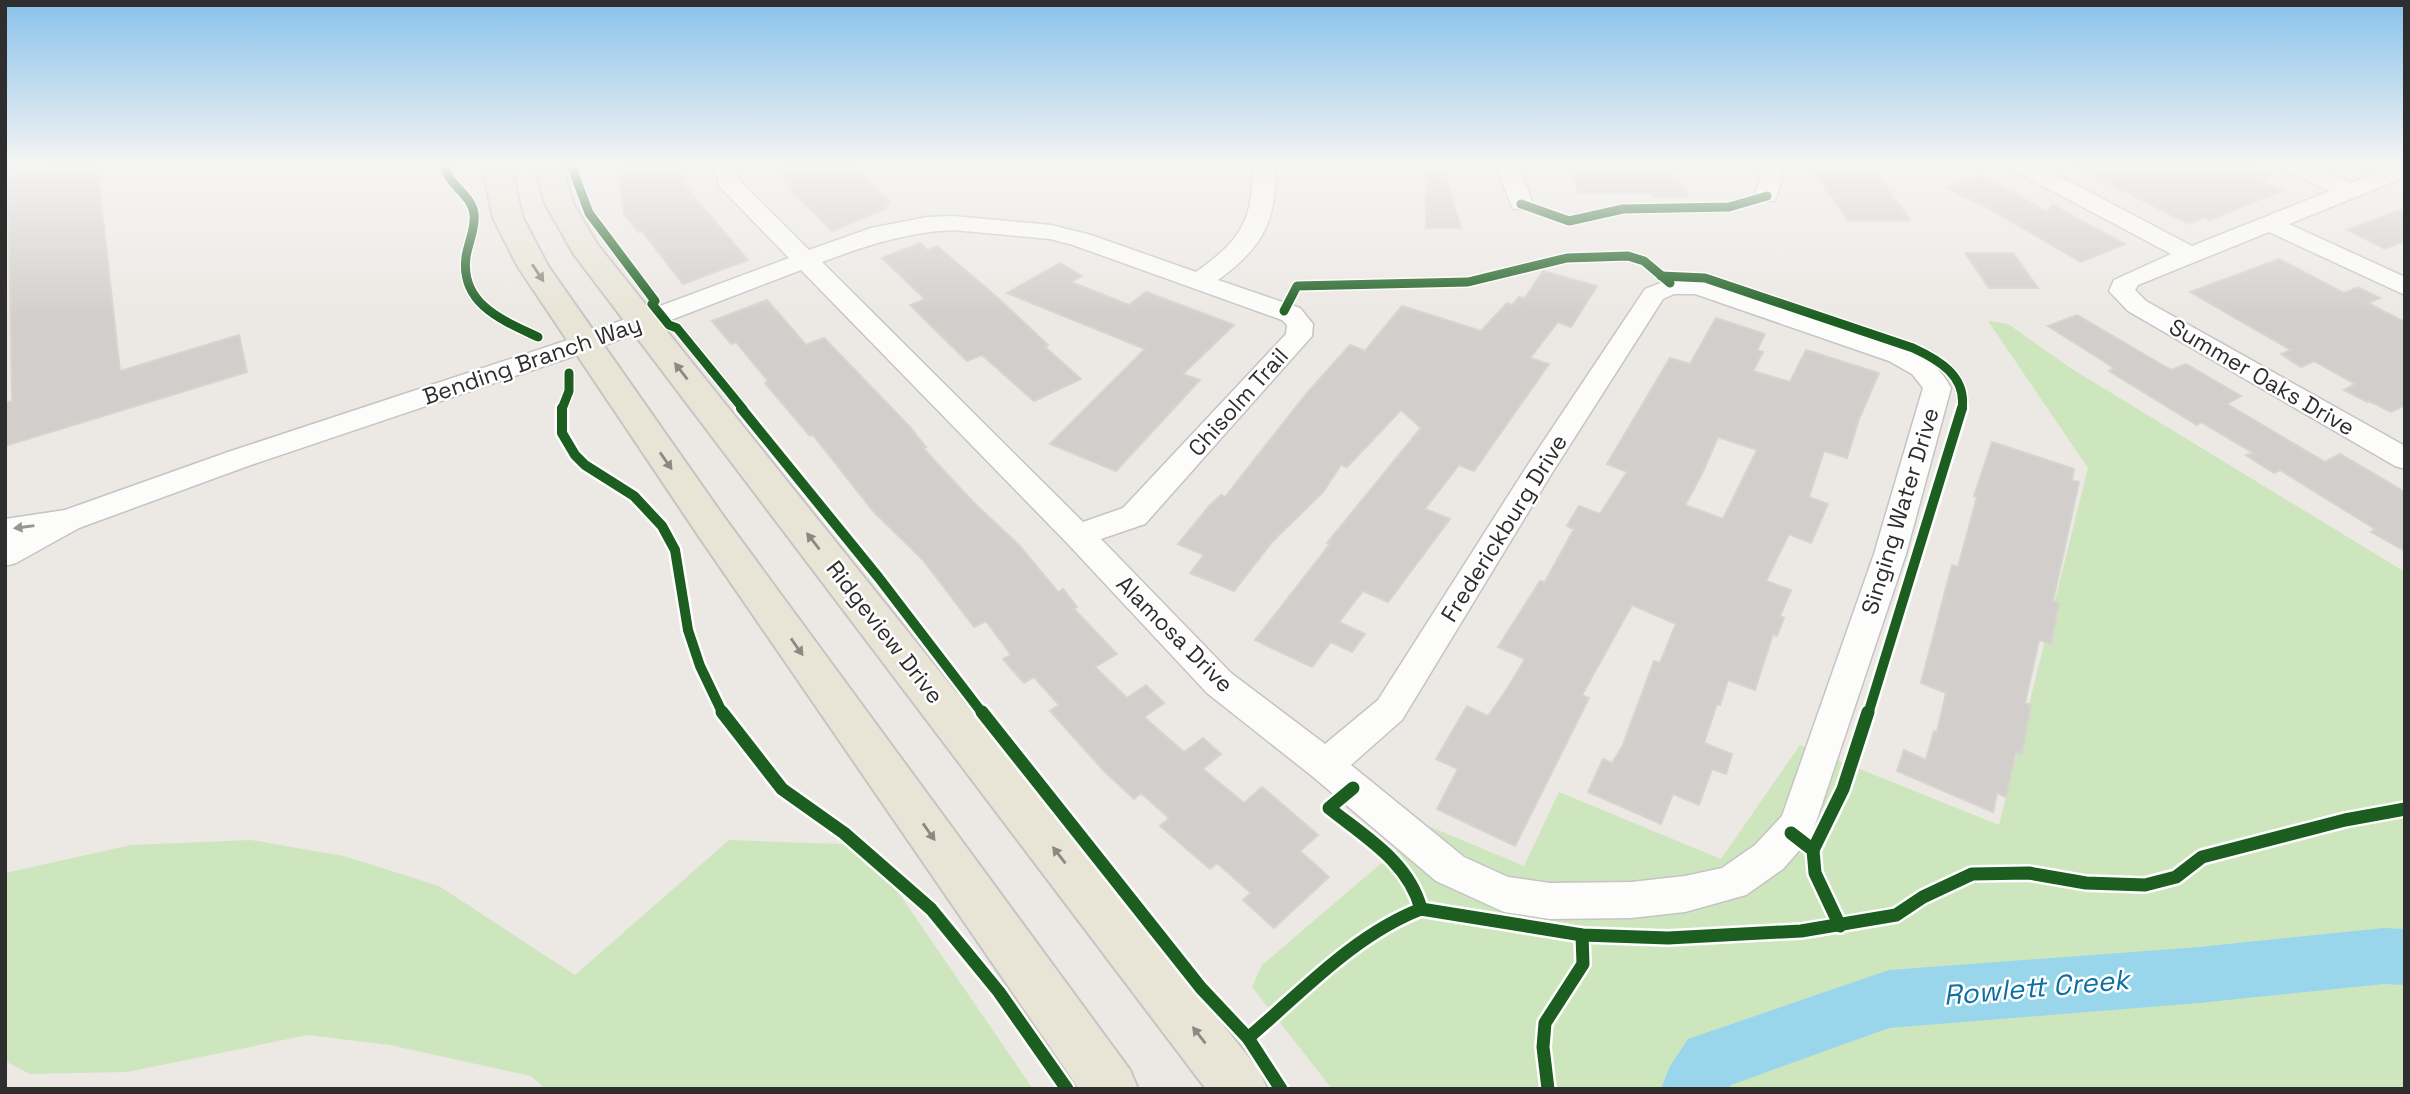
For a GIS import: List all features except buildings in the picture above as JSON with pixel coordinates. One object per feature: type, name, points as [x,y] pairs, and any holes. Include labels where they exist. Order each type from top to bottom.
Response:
[{"type":"main road","points":[[509,216],[533,267],[719,537],[1111,1089]]},
{"type":"main road","name":"Ridgeview Drive","points":[[565,216],[642,322],[1240,1089]]},
{"type":"street","name":"Alamosa Drive","points":[[762,216],[1078,535],[1219,683],[1325,765],[1450,869],[1504,894],[1550,901],[1631,900],[1685,894],[1732,883]]},
{"type":"street","points":[[1200,281],[1229,261],[1254,232],[1262,216]]},
{"type":"street","points":[[2117,216],[2191,255],[2287,216]]},
{"type":"street","points":[[2270,223],[2405,287]]},
{"type":"street","name":"Bending Branch Way","points":[[5,555],[68,520],[238,459],[586,343],[871,235],[927,224],[989,224],[1051,232],[1200,281]]},
{"type":"street","name":"Summer Oaks Drive","points":[[2191,255],[2129,280],[2123,285],[2122,291],[2137,306],[2405,459]]},
{"type":"street","name":"Chisolm Trail","points":[[1078,535],[1134,516],[1299,336],[1300,324],[1291,314],[1200,281]]},
{"type":"street","name":"Frederickburg Drive","points":[[1325,765],[1390,710],[1541,467],[1654,294],[1673,286]]},
{"type":"street","name":"Singing Water Drive","points":[[1673,286],[1699,287],[1899,355],[1925,369],[1937,388],[1890,554],[1798,825],[1769,857],[1732,883]]},
{"type":"street","name":"Bending Branch Way","points":[[5,530],[68,520]]},
{"type":"green space","points":[[1988,321],[2008,324],[2072,369],[2405,572],[2405,1089],[1332,1089],[1252,987],[1262,965],[1426,825],[1524,866],[1559,792],[1721,859],[1800,745],[1999,825],[2088,468]]},
{"type":"green space","points":[[251,840],[344,856],[439,886],[575,975],[729,840],[866,845],[1033,1089],[545,1089],[531,1076],[390,1045],[308,1035],[127,1072],[30,1074],[5,1061],[5,873],[131,845]]},
{"type":"waterway","name":"Rowlett Creek","points":[[1693,1089],[1710,1061],[1889,999],[2199,975],[2384,956],[2405,957]]},
{"type":"cycle path","points":[[474,216],[465,266],[472,294],[492,314],[538,337]]},
{"type":"cycle path","points":[[591,216],[655,301],[652,304],[669,325],[677,328],[879,578],[1031,776],[1201,988],[1248,1038],[1281,1089]]},
{"type":"cycle path","points":[[1555,216],[1569,221],[1591,216]]},
{"type":"cycle path","points":[[1284,311],[1297,286],[1468,282],[1567,258],[1628,256],[1644,261],[1670,283]]},
{"type":"cycle path","points":[[1661,276],[1705,278],[1913,348],[1946,367],[1962,388],[1962,407],[1955,436],[1858,746],[1834,810],[1813,850]]},
{"type":"cycle path","points":[[569,373],[569,391],[562,406],[562,433],[575,455],[585,465],[634,496],[662,526],[675,550],[688,630],[700,666],[724,716],[782,789],[844,833],[931,909],[999,992],[1067,1089]]},
{"type":"cycle path","points":[[1353,788],[1329,808],[1398,865],[1417,893],[1421,909]]},
{"type":"cycle path","points":[[1248,1038],[1357,946],[1402,916],[1421,909],[1582,935],[1668,938],[1801,931],[1896,915],[1923,897],[1972,874],[2029,873],[2086,883],[2145,885],[2176,877],[2202,857],[2345,820],[2405,809]]},
{"type":"cycle path","points":[[1791,833],[1813,850],[1815,873],[1840,926]]},
{"type":"cycle path","points":[[1548,1089],[1543,1047],[1545,1023],[1583,964],[1582,935]]}]
